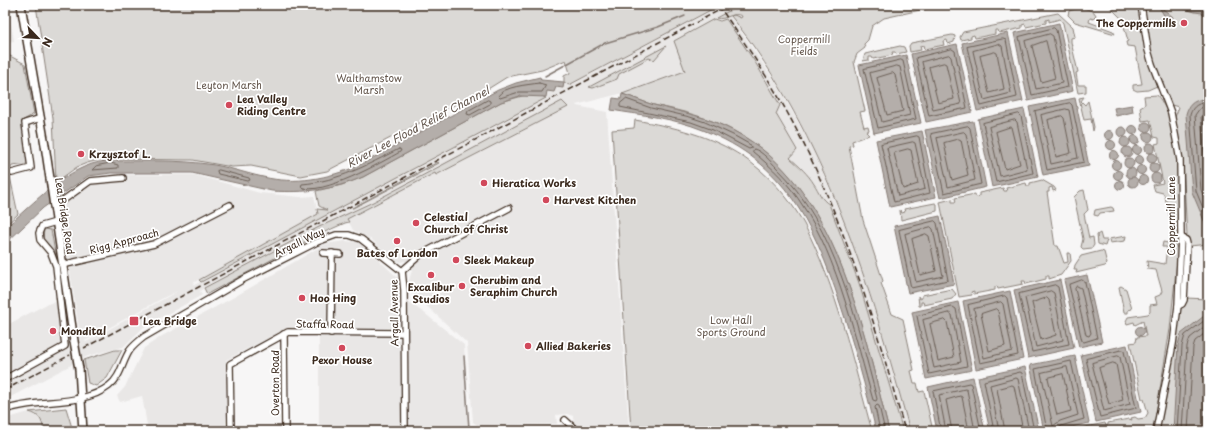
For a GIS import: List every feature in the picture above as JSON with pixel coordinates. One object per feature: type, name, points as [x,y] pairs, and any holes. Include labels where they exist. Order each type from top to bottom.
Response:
[{"type":"main road","name":"Lea Bridge Road","points":[[21,5],[41,118],[62,265],[79,369],[83,431]]},
{"type":"street","name":"Coppermill Lane","points":[[1141,5],[1148,50],[1171,113],[1180,160],[1181,237],[1186,240],[1187,252],[1184,300],[1182,304],[1178,306],[1173,344],[1156,431]]},
{"type":"street","points":[[12,173],[31,168],[25,123],[41,118]]},
{"type":"street","points":[[53,203],[65,199],[90,181],[122,178]]},
{"type":"street","name":"Rigg Approach","points":[[62,265],[154,244],[230,205]]},
{"type":"street","name":"Argall Avenue","points":[[405,431],[404,290],[402,271],[420,255],[509,208]]},
{"type":"street","points":[[5,379],[65,346],[56,266],[51,253],[41,242],[39,235],[42,226],[56,222]]},
{"type":"street","name":"Argall Way","points":[[5,410],[27,404],[80,398],[99,392],[113,383],[130,350],[144,337],[227,290],[230,291],[243,283],[244,280],[317,242],[341,235],[361,239],[402,271]]},
{"type":"street","points":[[323,253],[340,254]]},
{"type":"street","points":[[331,333],[332,253]]},
{"type":"street","name":"Staffa Road","points":[[231,431],[230,364],[288,332],[404,334]]},
{"type":"street","name":"Overton Road","points":[[284,334],[285,431]]},
{"type":"street","points":[[565,420],[578,431]]},
{"type":"shaded area","points":[[5,5],[8,5],[14,41],[5,42]]},
{"type":"shaded area","points":[[716,5],[740,5],[728,12],[778,86],[813,150],[846,228],[866,283],[910,431],[903,431],[859,283],[829,204],[825,202],[814,183],[790,158],[797,150],[776,114],[780,105],[755,62],[723,15],[674,41],[685,71],[623,93],[576,105],[607,112],[629,431],[582,431],[574,424],[573,416],[567,414],[556,415],[557,424],[478,426],[473,422],[467,343],[407,288],[412,270],[405,261],[400,262],[390,257],[372,240],[353,230],[347,219],[435,173],[436,175],[568,107],[562,102],[373,202],[319,227],[204,288],[200,291],[202,295],[144,327],[123,347],[88,356],[5,400],[5,326],[45,305],[59,300],[65,351],[81,343],[59,199],[89,180],[119,175],[195,175],[260,193],[300,197],[314,196],[318,214],[193,283],[194,285],[546,98],[547,91],[556,87],[562,88],[564,82],[570,85],[717,7]],"holes":[[[178,291],[86,342],[85,341]]]},
{"type":"shaded area","points":[[345,241],[357,242],[368,250],[398,278],[400,328],[287,328],[226,360],[226,431],[148,431],[142,396],[120,402],[117,396],[125,387],[144,348],[162,336],[236,296],[325,244]]},
{"type":"shaded area","points":[[408,302],[423,312],[464,345],[470,430],[554,429],[557,431],[405,431]]},
{"type":"shaded area","points":[[394,336],[401,342],[401,431],[319,431],[319,337]]},
{"type":"shaded area","points":[[29,412],[36,414],[42,420],[44,431],[5,431],[5,419]]},
{"type":"green space","points":[[36,5],[720,5],[569,85],[564,82],[564,76],[570,73],[566,60],[542,70],[507,77],[483,92],[481,91],[327,171],[301,176],[251,166],[232,167],[193,160],[103,159],[77,167],[56,182],[53,118]]},
{"type":"green space","name":"Coppermill Fields","points":[[740,5],[943,5],[884,18],[872,26],[868,40],[864,44],[865,48],[857,54],[854,62],[865,111],[860,112],[864,127],[868,126],[869,130],[866,132],[869,135],[852,141],[853,145],[849,146],[863,220],[883,281],[881,283],[892,314],[903,319],[914,370],[911,371],[914,383],[917,383],[919,392],[924,391],[933,431],[910,431],[879,322],[861,268],[841,214],[819,162],[793,111],[764,62],[731,16],[734,15],[720,19],[716,18]],"holes":[[[735,15],[738,15],[742,16],[741,18]]]},
{"type":"green space","points":[[1108,5],[1208,5],[1208,244],[1190,246],[1187,236],[1183,162],[1175,117],[1179,107],[1171,105],[1159,76],[1154,79],[1157,86],[1148,90],[1137,91],[1133,89],[1133,85],[1142,84],[1135,47],[1127,46],[1126,42],[1128,41],[1122,19]]},
{"type":"green space","points":[[1082,7],[1094,12],[1096,15],[1094,19],[1090,18],[1089,22],[1113,31],[1115,34],[1075,22],[1068,15],[1069,11]]},
{"type":"green space","points":[[1058,13],[1073,27],[1075,37],[1071,38],[1071,42],[1078,72],[1076,73],[1078,85],[1086,85],[1086,92],[1078,93],[1063,23],[1060,19],[1049,22],[1049,19],[1046,20],[1046,23],[1026,27],[1025,24],[1022,25],[1022,28],[999,33],[998,30],[995,30],[995,34],[975,38],[974,35],[971,36],[971,38],[961,40],[960,37],[963,32]]},
{"type":"green space","points":[[714,19],[720,21],[726,19],[755,62],[780,105],[776,114],[797,150],[790,158],[812,180],[822,198],[829,204],[859,283],[903,431],[889,431],[868,348],[840,263],[821,223],[798,186],[769,155],[734,131],[705,118],[654,105],[622,94],[685,71],[674,41]]},
{"type":"green space","points":[[952,35],[955,36],[954,42],[948,44],[947,40],[943,41],[944,45],[924,49],[923,45],[920,46],[921,50],[910,52],[909,46],[911,43]]},
{"type":"green space","points":[[666,46],[654,60],[649,58],[619,74],[617,79],[593,88],[589,87]]},
{"type":"green space","points":[[900,46],[904,47],[906,52],[896,54],[895,52],[892,52],[893,55],[873,59],[872,57],[869,57],[869,60],[863,61],[865,54]]},
{"type":"green space","points":[[5,56],[10,56],[25,64],[34,114],[22,121],[29,164],[12,166],[9,172],[18,214],[5,226]]},
{"type":"green space","points":[[526,95],[539,95],[546,98],[201,282],[199,280],[318,214],[317,209],[327,210],[319,206],[316,191],[342,185],[363,177],[501,102]]},
{"type":"green space","points":[[1157,95],[1165,108],[1171,123],[1175,141],[1179,198],[1179,231],[1176,236],[1174,236],[1165,197],[1163,193],[1155,191],[1153,185],[1163,183],[1155,144],[1159,143],[1159,138],[1154,137],[1150,120],[1142,121],[1140,107],[1145,104],[1144,96]]},
{"type":"green space","points":[[1084,97],[1081,101],[1085,105],[1088,101],[1094,127],[1093,131],[1091,119],[1084,120],[1079,98]]},
{"type":"green space","points":[[562,101],[568,107],[436,175],[435,173],[431,175],[347,219],[349,222],[318,235],[207,294],[204,288],[319,227],[373,202]]},
{"type":"green space","name":"Low Hall Sports Ground","points":[[635,120],[678,129],[705,137],[730,149],[752,163],[769,178],[792,205],[804,224],[816,248],[835,299],[872,431],[631,431],[612,130],[634,128]]},
{"type":"green space","points":[[438,162],[439,163],[352,208]]},
{"type":"green space","points":[[1042,180],[1054,187],[1056,190],[1053,191],[1052,187],[1049,188],[1049,192],[1047,192],[1055,246],[1058,246],[1064,263],[1068,262],[1067,253],[1070,253],[1071,261],[1061,275],[1049,279],[1049,276],[1046,276],[1046,279],[1026,284],[1025,281],[1022,281],[1023,284],[998,289],[997,286],[995,287],[995,290],[974,294],[974,291],[971,292],[972,295],[959,297],[940,202],[952,199],[952,202],[956,202],[955,198],[975,194],[976,197],[979,196],[979,193],[1003,188],[1004,191],[1007,191],[1006,188],[1026,183],[1027,186],[1030,186],[1030,183]]},
{"type":"green space","points":[[1084,190],[1088,210],[1084,214],[1089,238],[1093,237],[1094,245],[1092,248],[1083,249],[1081,247],[1083,239],[1074,197],[1080,191]]},
{"type":"green space","points":[[935,203],[937,204],[937,211],[901,220],[900,210],[902,213],[905,212],[904,209]]},
{"type":"green space","points":[[1111,207],[1114,211],[1100,213],[1098,216],[1094,215],[1095,210]]},
{"type":"green space","points":[[44,229],[51,230],[56,258],[43,239]]},
{"type":"green space","points":[[1100,233],[1102,240],[1107,240],[1105,246],[1098,244],[1097,235]]},
{"type":"green space","points":[[1126,236],[1125,241],[1110,243],[1109,239]]},
{"type":"green space","points":[[1163,242],[1175,244],[1178,250],[1170,329],[1153,431],[1079,431],[1080,428],[1105,423],[1106,426],[1108,423],[1129,419],[1132,420],[1131,418],[1135,417],[1138,419],[1145,418],[1148,413],[1144,399],[1142,399],[1130,343],[1136,342],[1137,337],[1146,336],[1143,321],[1135,325],[1134,322],[1127,324],[1126,321],[1128,317],[1148,314],[1150,312],[1150,305],[1157,304],[1155,297],[1160,295],[1162,291],[1156,270],[1148,269],[1147,261],[1165,264],[1167,247],[1162,247]]},
{"type":"green space","points":[[1101,251],[1104,252],[1107,264],[1105,266],[1076,273],[1077,270],[1074,270],[1075,265],[1081,256]]},
{"type":"green space","points":[[1121,286],[1126,289],[1132,309],[1128,310],[1128,313],[1124,312],[1119,287]]},
{"type":"green space","points":[[952,289],[956,294],[952,299],[924,305],[923,302],[921,302],[921,306],[919,306],[918,296],[920,299],[922,298],[922,295]]},
{"type":"green space","points":[[1186,298],[1208,299],[1208,431],[1159,431],[1168,387],[1180,307]]},
{"type":"green space","points":[[115,350],[122,350],[107,378],[96,386],[88,383],[84,360]]},
{"type":"green space","points":[[66,408],[73,431],[44,431],[40,418],[29,412]]},
{"type":"water","points":[[1158,5],[1163,5],[1163,9],[1173,17],[1171,21],[1165,17]]},
{"type":"water","points":[[1171,5],[1208,5],[1208,10],[1205,16],[1202,13]]},
{"type":"water","points":[[1059,23],[1073,91],[1028,101],[1014,33]]},
{"type":"water","points":[[1008,33],[1023,101],[977,111],[962,43]]},
{"type":"water","points":[[957,44],[972,112],[926,122],[911,54]]},
{"type":"water","points":[[906,55],[921,123],[874,133],[859,65]]},
{"type":"water","points":[[540,77],[541,80],[564,82],[563,88],[556,87],[554,92],[547,91],[546,97],[520,96],[501,102],[363,177],[341,185],[319,190],[284,192],[272,191],[192,173],[111,173],[88,176],[43,208],[5,244],[5,228],[39,197],[78,170],[92,164],[106,161],[107,159],[116,159],[118,161],[174,161],[207,164],[275,179],[300,180],[323,177],[358,166],[498,90],[516,83]]},
{"type":"water","points":[[622,94],[654,105],[704,118],[734,131],[769,155],[798,186],[821,222],[840,262],[868,348],[889,431],[876,431],[855,351],[830,274],[807,222],[776,178],[756,160],[732,144],[703,130],[657,117],[611,110],[613,98],[621,99]]},
{"type":"water","points":[[1075,98],[1089,166],[1043,175],[1029,107]]},
{"type":"water","points":[[1208,98],[1208,230],[1192,192],[1186,114],[1191,104]]},
{"type":"water","points":[[1132,105],[1133,112],[1116,116],[1114,108]]},
{"type":"water","points":[[1024,109],[1038,177],[992,187],[978,119]]},
{"type":"water","points":[[973,121],[986,187],[940,198],[925,130]]},
{"type":"water","points":[[1146,122],[1151,127],[1146,132],[1141,127]]},
{"type":"water","points":[[1133,125],[1138,130],[1133,135],[1128,130]]},
{"type":"water","points":[[1120,127],[1124,127],[1127,132],[1124,137],[1120,137],[1117,134],[1117,130]]},
{"type":"water","points":[[1109,130],[1114,135],[1109,140],[1104,135]]},
{"type":"water","points":[[922,131],[936,197],[890,207],[876,140]]},
{"type":"water","points":[[1148,132],[1153,137],[1148,142],[1143,137]]},
{"type":"water","points":[[1135,135],[1140,140],[1135,145],[1130,140]]},
{"type":"water","points":[[1123,137],[1127,137],[1130,142],[1127,147],[1123,147],[1120,144],[1120,140]]},
{"type":"water","points":[[1111,140],[1116,145],[1111,150],[1106,145]]},
{"type":"water","points":[[1148,143],[1152,143],[1155,148],[1152,153],[1148,153],[1145,150],[1145,146]]},
{"type":"water","points":[[1137,145],[1142,150],[1137,155],[1132,150]]},
{"type":"water","points":[[1125,147],[1129,147],[1131,148],[1131,156],[1125,157],[1122,154],[1122,150]]},
{"type":"water","points":[[1114,150],[1119,155],[1114,160],[1109,155]]},
{"type":"water","points":[[1152,153],[1157,158],[1152,163],[1147,158]]},
{"type":"water","points":[[1139,155],[1144,160],[1139,165],[1134,160]]},
{"type":"water","points":[[1127,158],[1131,158],[1134,163],[1131,168],[1127,168],[1124,165],[1124,161]]},
{"type":"water","points":[[1116,160],[1121,165],[1116,170],[1111,165]]},
{"type":"water","points":[[1154,163],[1159,168],[1154,173],[1149,168]]},
{"type":"water","points":[[1141,165],[1146,170],[1141,175],[1136,170]]},
{"type":"water","points":[[1129,168],[1133,168],[1136,173],[1133,178],[1129,178],[1126,175],[1126,171]]},
{"type":"water","points":[[1118,170],[1123,175],[1118,180],[1113,175]]},
{"type":"water","points":[[1156,173],[1161,178],[1156,183],[1151,178]]},
{"type":"water","points":[[1143,175],[1148,180],[1143,185],[1138,180]]},
{"type":"water","points":[[1133,177],[1138,182],[1133,187],[1128,182]]},
{"type":"water","points":[[1120,180],[1125,185],[1120,190],[1115,185]]},
{"type":"water","points":[[940,216],[954,284],[908,293],[894,226]]},
{"type":"water","points":[[1087,275],[1102,342],[1079,347],[1064,280]]},
{"type":"water","points":[[1060,280],[1074,348],[1028,358],[1014,290]]},
{"type":"water","points":[[1010,291],[1023,359],[976,369],[963,301]]},
{"type":"water","points":[[958,302],[972,370],[926,379],[912,312]]},
{"type":"water","points":[[1208,313],[1208,431],[1173,431],[1178,345],[1181,334]]},
{"type":"water","points":[[1140,326],[1145,331],[1140,336],[1135,331]]},
{"type":"water","points":[[1127,345],[1141,412],[1096,422],[1081,355]]},
{"type":"water","points":[[1075,356],[1089,423],[1054,431],[1044,431],[1030,365]]},
{"type":"water","points":[[1025,367],[1039,431],[990,431],[978,377]]},
{"type":"water","points":[[973,377],[985,431],[937,431],[928,387]]},
{"type":"waterway","points":[[545,76],[605,43],[658,27],[685,16]]},
{"type":"waterway","points":[[464,356],[469,429]]},
{"type":"railway","points":[[718,5],[739,34],[786,109],[829,199],[871,314],[905,431]]},
{"type":"railway","points":[[84,348],[729,5]]},
{"type":"railway","points":[[5,390],[70,355]]},
{"type":"place","name":"The Coppermills","points":[[1184,23]]},
{"type":"place","name":"Lea Valley Riding Centre","points":[[229,105]]},
{"type":"place","name":"Krzysztof L.","points":[[81,154]]},
{"type":"place","name":"Hieratica Works","points":[[484,183]]},
{"type":"place","name":"Harvest Kitchen","points":[[546,200]]},
{"type":"place","name":"Celestial Church of Christ","points":[[416,223]]},
{"type":"place","name":"Bates of London","points":[[397,241]]},
{"type":"place","name":"Sleek Makeup","points":[[456,260]]},
{"type":"place","name":"Excalibur Studios","points":[[431,275]]},
{"type":"place","name":"Cherubim and Seraphim Church","points":[[462,286]]},
{"type":"place","name":"Hoo Hing","points":[[302,298]]},
{"type":"place","name":"Lea Bridge","points":[[134,321]]},
{"type":"place","name":"Mondital","points":[[53,331]]},
{"type":"place","name":"Allied Bakeries","points":[[528,346]]},
{"type":"place","name":"Pexor House","points":[[342,348]]},
{"type":"park label","name":"Walthamstow Marsh","points":[[369,84]]},
{"type":"park label","name":"Leyton Marsh","points":[[229,85]]},
{"type":"water label","name":"River Lee Flood Relief Channel","points":[[418,127]]}]
